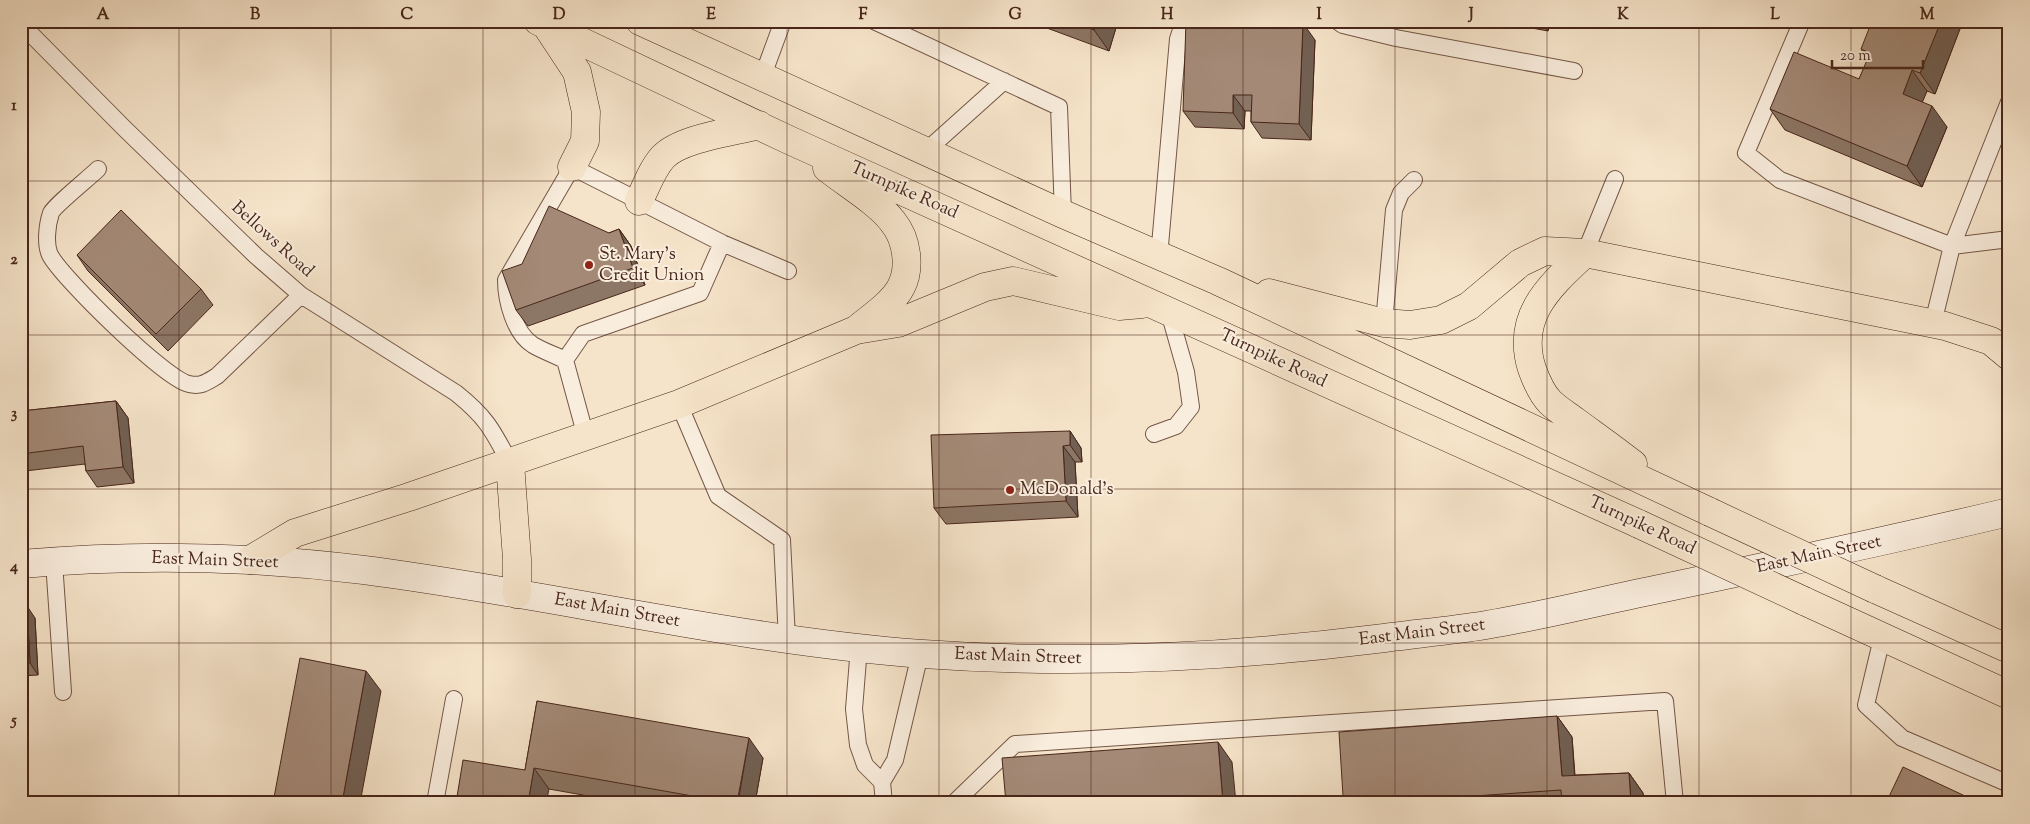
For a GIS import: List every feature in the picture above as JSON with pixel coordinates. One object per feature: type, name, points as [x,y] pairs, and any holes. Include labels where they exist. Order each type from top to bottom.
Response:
[{"type":"highway","points":[[640,21],[1063,214],[1218,281],[1574,450],[1674,494],[2009,650]]},
{"type":"highway","points":[[542,23],[577,72],[586,112],[585,141],[572,167]]},
{"type":"highway","name":"Turnpike Road","points":[[542,23],[789,140],[1639,524],[1882,638],[2009,695]]},
{"type":"highway","points":[[639,201],[656,167],[664,156],[682,144],[759,126]]},
{"type":"highway","points":[[789,140],[894,222],[904,244],[908,269],[900,288],[886,304],[856,330]]},
{"type":"highway","points":[[1218,281],[1330,307],[1384,323],[1410,325],[1441,320],[1469,306],[1520,263],[1545,250],[1585,253],[1933,323],[1991,342],[2009,356]]},
{"type":"highway","points":[[1585,253],[1548,288],[1533,316],[1527,345],[1536,379],[1549,402],[1674,494]]},
{"type":"highway","points":[[250,560],[295,533],[510,463],[679,404],[856,330],[898,323],[984,287],[1013,280],[1119,306],[1160,308]]},
{"type":"highway","points":[[510,463],[517,559],[517,594]]},
{"type":"main road","name":"East Main Street","points":[[21,564],[168,558],[250,560],[361,570],[786,639],[920,654],[1069,660],[1207,657],[1480,626],[1547,614],[1877,544],[2009,512]]},
{"type":"lane","points":[[762,78],[783,21]]},
{"type":"lane","points":[[874,21],[1059,107],[1063,214]]},
{"type":"lane","points":[[1159,257],[1178,39],[1184,21]]},
{"type":"lane","points":[[1337,21],[1343,25],[1396,38],[1574,70]]},
{"type":"lane","points":[[1802,21],[1746,153],[1780,180],[1952,246],[2001,240],[2009,242]]},
{"type":"lane","name":"Bellows Road","points":[[21,24],[124,128],[256,256],[301,295],[456,393],[479,412],[490,426],[510,463]]},
{"type":"lane","points":[[926,151],[1004,81]]},
{"type":"lane","points":[[1933,323],[1952,246],[2009,102]]},
{"type":"lane","points":[[565,360],[532,345],[520,331],[506,294],[506,280],[572,167],[722,244],[788,271]]},
{"type":"lane","points":[[98,169],[51,212],[47,239],[50,254],[63,272],[131,341],[173,378],[189,384],[202,386],[217,376],[301,295]]},
{"type":"lane","points":[[1585,253],[1615,179]]},
{"type":"lane","points":[[1384,323],[1394,210],[1401,193],[1414,180]]},
{"type":"lane","points":[[586,437],[565,360],[583,334],[700,293],[722,244]]},
{"type":"lane","points":[[1154,434],[1176,426],[1191,406],[1186,372],[1160,308]]},
{"type":"lane","points":[[679,404],[718,496],[782,540],[786,639]]},
{"type":"lane","points":[[54,562],[63,692]]},
{"type":"lane","points":[[1882,638],[1866,705],[1902,738],[2009,784]]},
{"type":"lane","points":[[859,647],[854,709],[858,745],[865,765],[882,782]]},
{"type":"lane","points":[[884,803],[882,782],[895,760],[920,654]]},
{"type":"lane","points":[[435,803],[454,699]]},
{"type":"lane","points":[[954,803],[1015,744],[1665,701],[1675,803]]},
{"type":"building","points":[[1070,21],[1097,21],[1094,30]]},
{"type":"building","points":[[1186,21],[1303,23],[1299,124],[1251,122],[1252,95],[1233,95],[1233,113],[1183,111]]},
{"type":"building","points":[[1872,21],[1941,21],[1920,73],[1912,70],[1903,94],[1932,106],[1907,166],[1770,109],[1794,52],[1859,79],[1870,53],[1861,49]]},
{"type":"building","name":"St. Mary's Credit Union","points":[[549,206],[609,233],[619,229],[633,268],[516,310],[502,271],[522,264]]},
{"type":"building","points":[[121,210],[201,289],[156,334],[77,255]]},
{"type":"building","points":[[116,401],[123,467],[86,471],[83,446],[21,454],[21,411]]},
{"type":"building","name":"McDonald's","points":[[1070,431],[1070,445],[1063,446],[1066,501],[934,508],[931,435]]},
{"type":"building","points":[[21,606],[27,606],[30,663],[21,664]]},
{"type":"building","points":[[300,658],[366,671],[342,803],[273,803]]},
{"type":"building","points":[[537,701],[749,738],[737,803],[534,768],[528,803],[456,803],[463,760],[525,770]]},
{"type":"building","points":[[1557,716],[1562,776],[1629,773],[1631,803],[1562,803],[1561,790],[1373,803],[1245,803],[1343,796],[1339,732]]},
{"type":"building","points":[[1218,742],[1223,803],[1006,803],[1002,758]]},
{"type":"building","points":[[1903,767],[1980,803],[1886,803]]},
{"type":"place","name":"St. Mary's Credit Union","points":[[589,265]]},
{"type":"place","name":"McDonald's","points":[[1010,490]]}]
